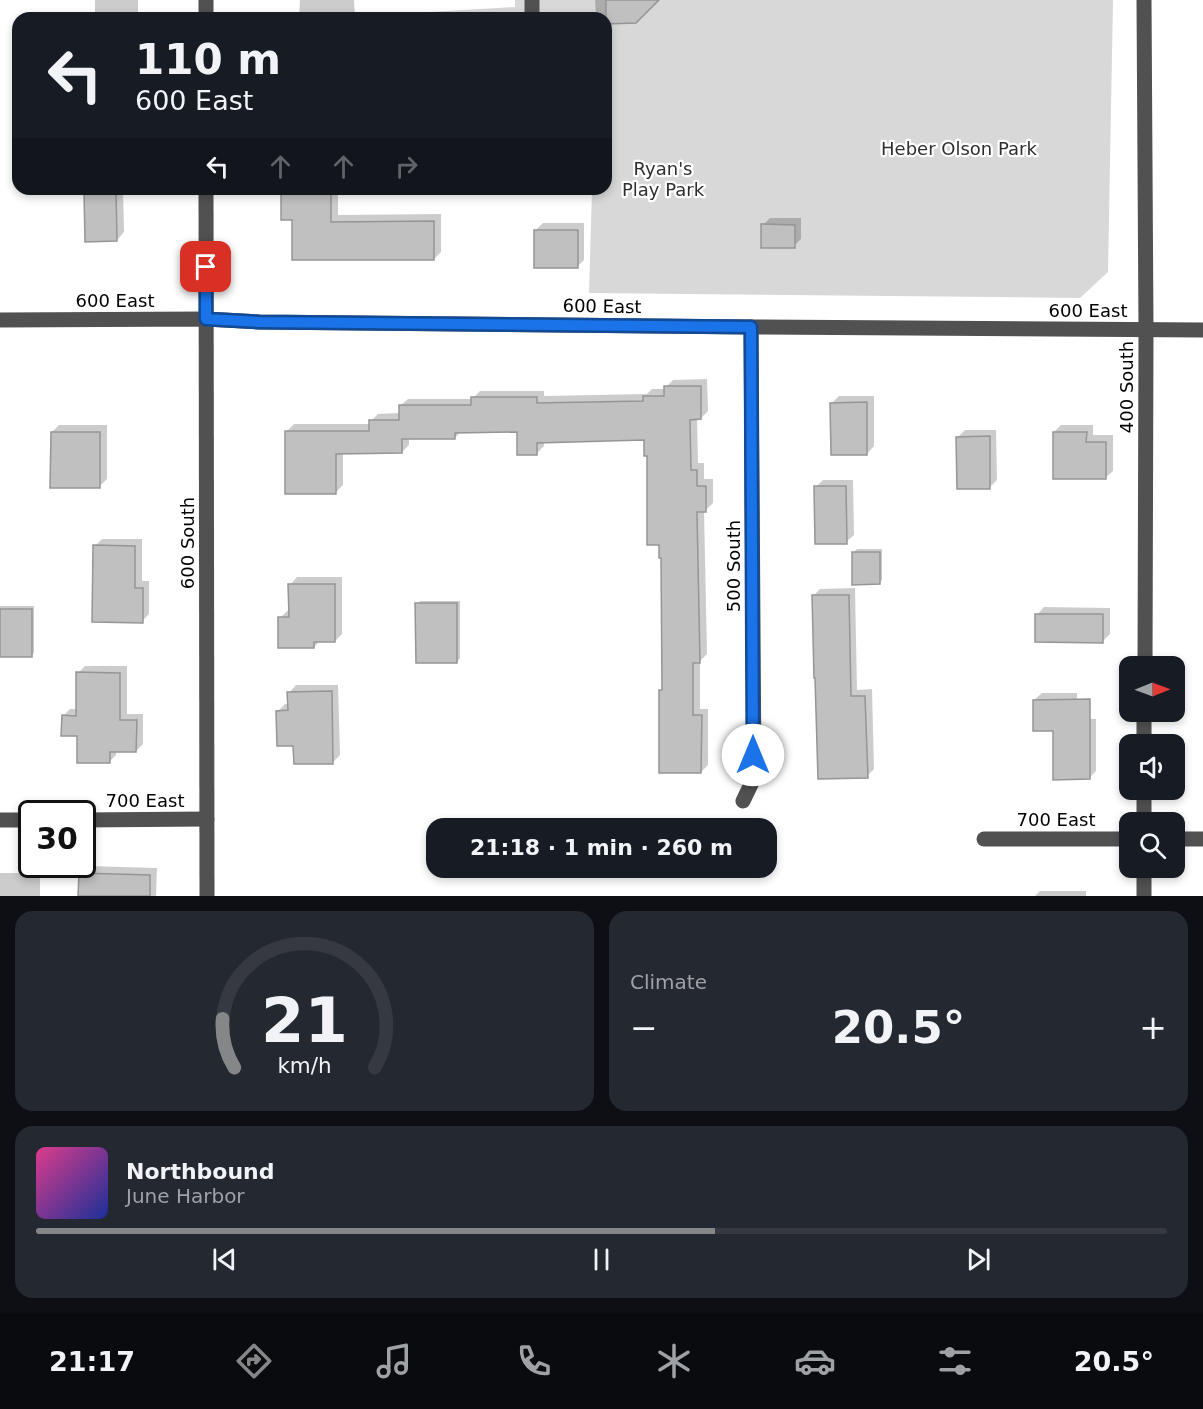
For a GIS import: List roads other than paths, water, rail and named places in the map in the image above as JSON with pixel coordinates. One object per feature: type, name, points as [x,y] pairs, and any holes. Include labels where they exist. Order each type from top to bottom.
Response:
[{"type":"street","name":"400 South","points":[[1144,0],[1146,330],[1144,656]]},
{"type":"street","name":"600 South","points":[[206,195],[207,896]]},
{"type":"street","name":"600 East","points":[[0,320],[206,319],[259,322],[1203,330]]},
{"type":"street","name":"500 South","points":[[743,801],[754,778],[751,327]]},
{"type":"street","name":"700 East","points":[[96,819],[207,819]]},
{"type":"street","points":[[0,820],[18,820]]},
{"type":"street","name":"700 East","points":[[984,839],[1119,839]]},
{"type":"street","points":[[1185,839],[1203,839]]},
{"type":"street","points":[[1144,878],[1144,896]]},
{"type":"park label","name":"Heber Olson Park","points":[[959,148]]},
{"type":"park label","name":"Ryan's Play Park","points":[[663,178]]}]
